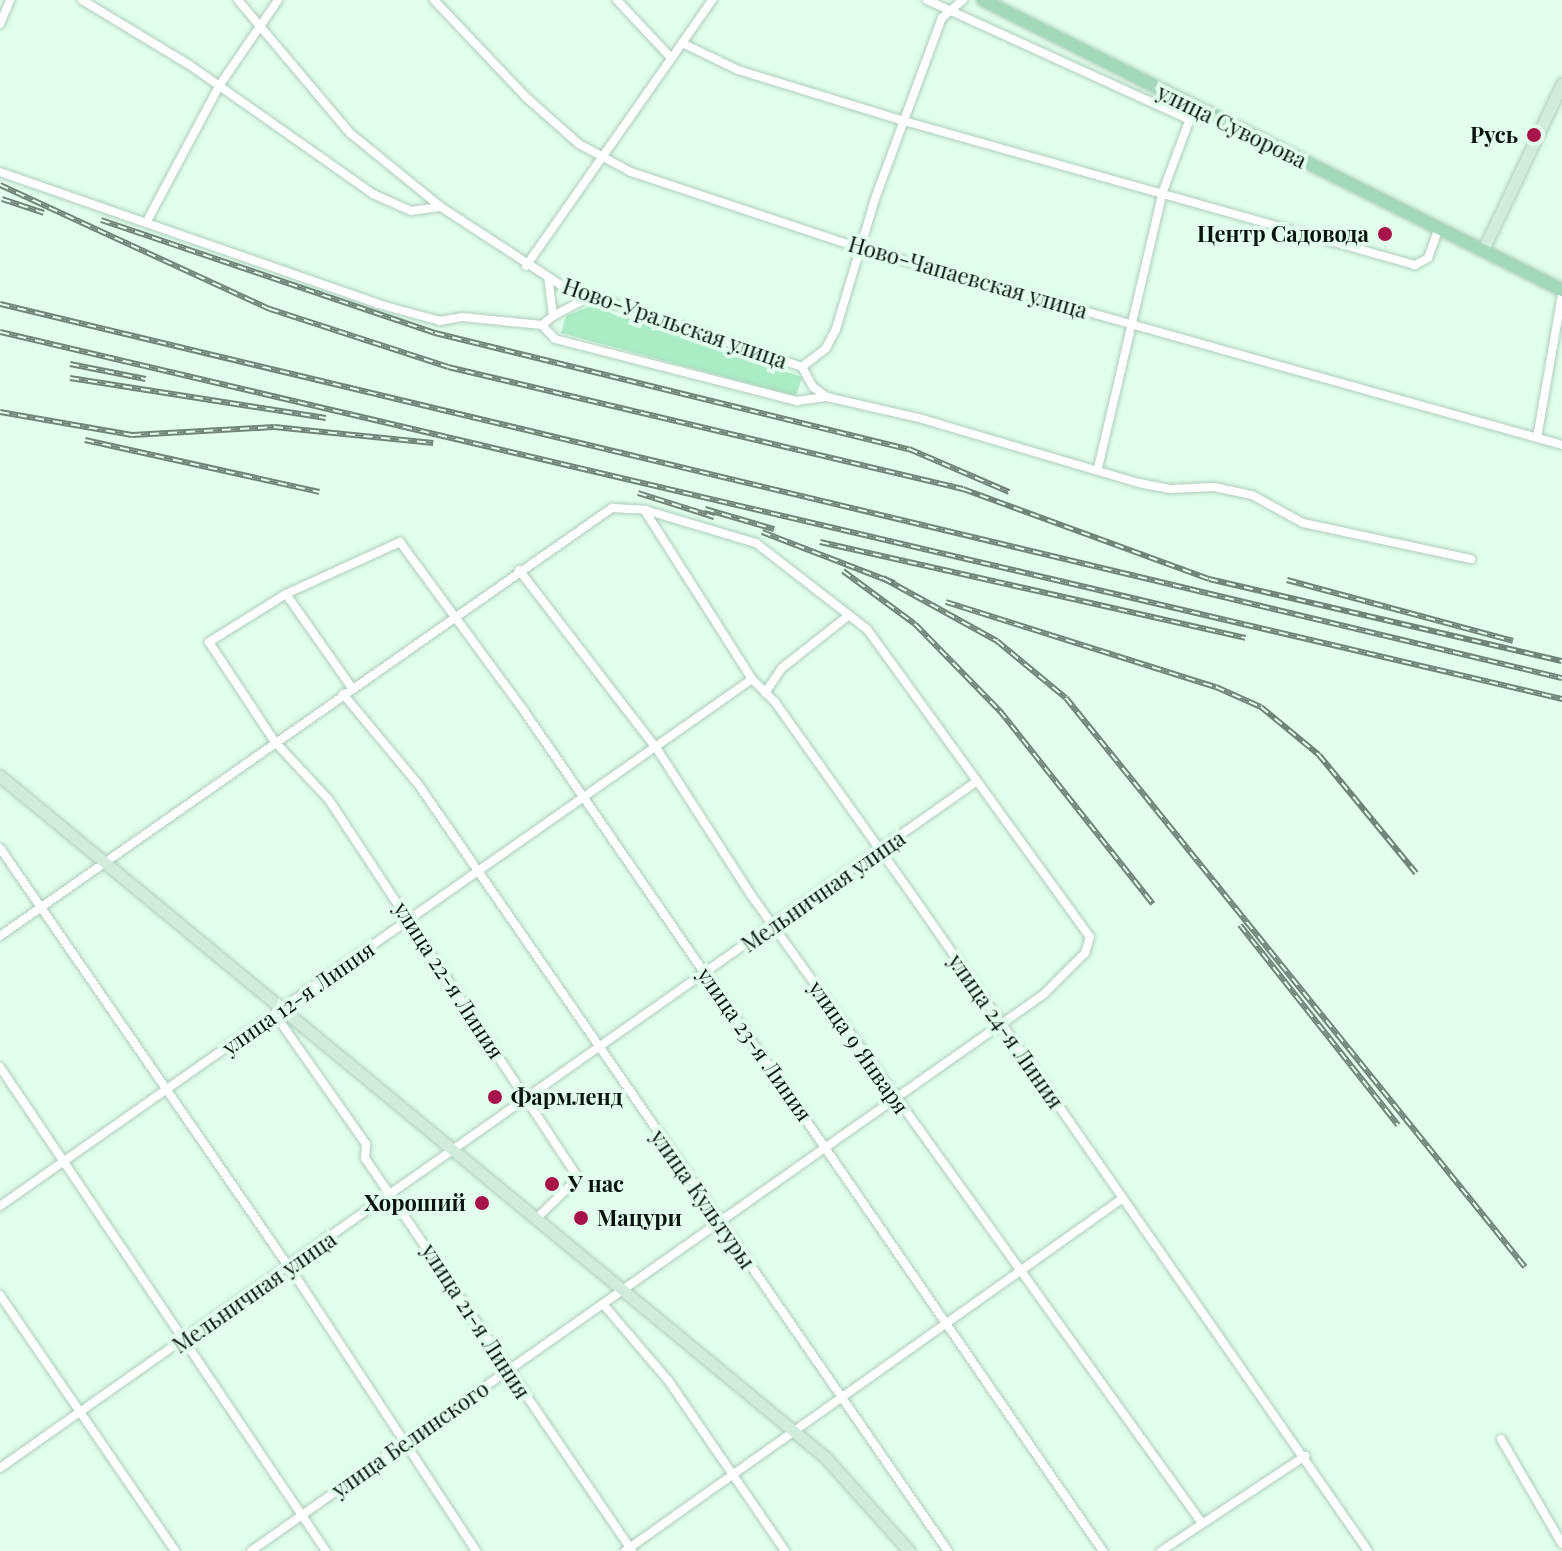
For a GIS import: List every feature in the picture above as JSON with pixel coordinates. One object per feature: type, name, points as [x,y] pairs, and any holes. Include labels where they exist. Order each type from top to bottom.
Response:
[{"type":"main road","name":"улица Суворова","points":[[983,0],[1192,114],[1439,227],[1562,292]]},
{"type":"main road","points":[[1483,250],[1562,84]]},
{"type":"main road","name":"улица 21-я Линия","points":[[0,776],[454,1151]]},
{"type":"main road","points":[[454,1151],[793,1432],[865,1497],[909,1551]]},
{"type":"street","points":[[0,24],[10,0]]},
{"type":"street","points":[[82,0],[219,86],[383,199],[411,211],[441,207]]},
{"type":"street","name":"Ново-Уральская улица","points":[[238,0],[257,27],[350,133],[441,207],[526,266],[591,296],[802,367],[813,387],[827,397]]},
{"type":"street","points":[[147,221],[219,86],[278,0]]},
{"type":"street","name":"Ново-Чапаевская улица","points":[[434,0],[527,98],[579,144],[631,172],[863,249],[1562,445]]},
{"type":"street","points":[[617,0],[671,58]]},
{"type":"street","points":[[526,266],[712,0]]},
{"type":"street","points":[[927,0],[1192,114],[1163,191],[1098,468]]},
{"type":"street","points":[[802,367],[826,348],[836,329],[904,121],[942,18],[963,0]]},
{"type":"street","points":[[682,43],[738,70],[904,121],[1163,191],[1415,265],[1428,258],[1439,227]]},
{"type":"street","points":[[0,172],[428,318],[542,325],[591,296]]},
{"type":"street","points":[[548,278],[553,316]]},
{"type":"street","points":[[1537,438],[1562,292]]},
{"type":"street","points":[[542,325],[555,339],[797,401],[827,397],[1171,489],[1214,487],[1252,495],[1303,523],[1471,559]]},
{"type":"street","points":[[0,936],[454,615],[612,508],[645,510],[756,543],[867,629],[977,781]]},
{"type":"street","name":"улица 24-я Линия","points":[[645,510],[752,679],[1001,1024],[1305,1456],[1368,1551]]},
{"type":"street","name":"улица 23-я Линия","points":[[286,594],[365,554],[400,542],[828,1148],[1103,1551]]},
{"type":"street","name":"улица 9 Января","points":[[519,570],[657,749],[773,926],[1202,1523]]},
{"type":"street","points":[[286,594],[352,688]]},
{"type":"street","name":"улица 22-я Линия","points":[[286,594],[209,642],[275,742],[329,800],[578,1178],[536,1219]]},
{"type":"street","points":[[765,693],[782,668],[849,615]]},
{"type":"street","name":"улица 12-я Линия","points":[[0,1206],[657,749],[752,679]]},
{"type":"street","name":"улица Культуры","points":[[343,694],[418,784],[839,1398],[948,1551]]},
{"type":"street","name":"Мельничная улица","points":[[0,1468],[287,1270],[598,1047],[878,855],[977,781]]},
{"type":"street","name":"улица Белинского","points":[[251,1551],[1044,994],[1085,953],[1090,937],[1033,851],[977,781]]},
{"type":"street","points":[[0,848],[476,1551]]},
{"type":"street","name":"улица 21-я Линия","points":[[281,1009],[281,1023],[366,1144],[365,1158],[629,1550]]},
{"type":"street","points":[[0,1067],[326,1551]]},
{"type":"street","points":[[629,1550],[1123,1198]]},
{"type":"street","points":[[0,1295],[175,1551]]},
{"type":"street","points":[[603,1304],[668,1380],[785,1551]]},
{"type":"street","points":[[1501,1439],[1562,1544]]},
{"type":"street","points":[[1161,1551],[1305,1456]]},
{"type":"green space","points":[[591,306],[802,377],[796,396],[561,333],[566,316]]},
{"type":"railway","points":[[0,185],[270,309],[448,367],[963,489],[1209,579],[1562,661]]},
{"type":"railway","points":[[2,199],[44,213]]},
{"type":"railway","points":[[101,220],[435,333],[909,449],[1009,492]]},
{"type":"railway","points":[[0,304],[1562,678]]},
{"type":"railway","points":[[0,332],[1562,699]]},
{"type":"railway","points":[[70,364],[146,379]]},
{"type":"railway","points":[[70,378],[326,418]]},
{"type":"railway","points":[[0,412],[132,435],[274,427],[433,443]]},
{"type":"railway","points":[[85,440],[319,492]]},
{"type":"railway","points":[[638,493],[714,517]]},
{"type":"railway","points":[[705,509],[774,529]]},
{"type":"railway","points":[[762,532],[894,583]]},
{"type":"railway","points":[[820,542],[1245,638]]},
{"type":"railway","points":[[843,571],[915,624],[1000,711],[1153,904]]},
{"type":"railway","points":[[883,578],[997,641],[1066,698],[1525,1267]]},
{"type":"railway","points":[[1287,580],[1513,641]]},
{"type":"railway","points":[[946,602],[1216,687],[1261,707],[1319,755],[1416,873]]},
{"type":"railway","points":[[1240,925],[1398,1125]]},
{"type":"place","name":"Русь","points":[[1534,135]]},
{"type":"place","name":"Центр Садовода","points":[[1385,234]]},
{"type":"place","name":"Фармленд","points":[[495,1097]]},
{"type":"place","name":"У нас","points":[[552,1184]]},
{"type":"place","name":"Хороший","points":[[482,1203]]},
{"type":"place","name":"Мацури","points":[[581,1218]]}]
